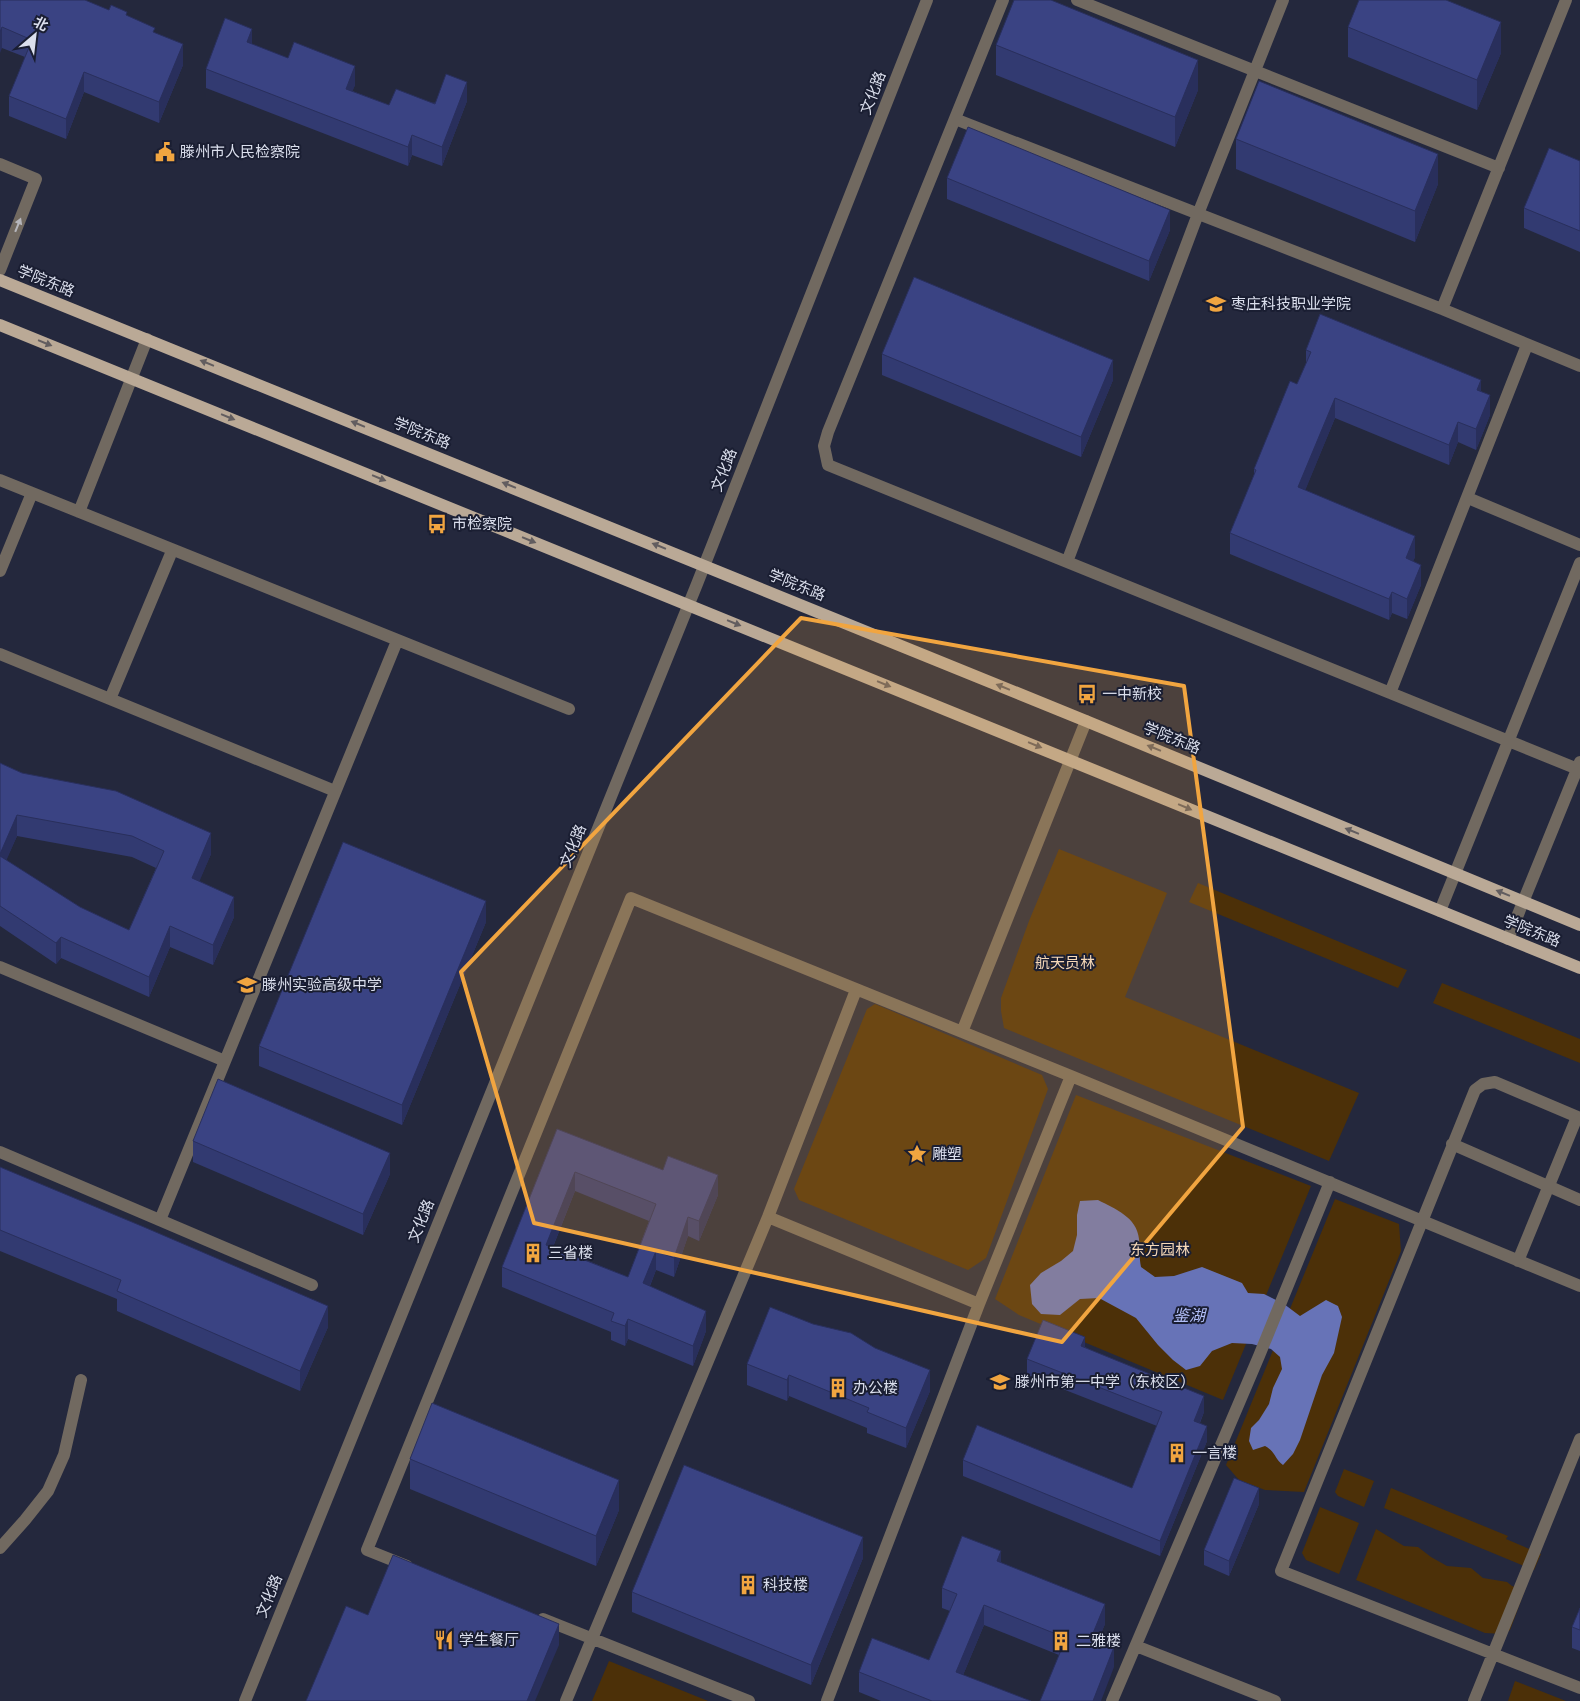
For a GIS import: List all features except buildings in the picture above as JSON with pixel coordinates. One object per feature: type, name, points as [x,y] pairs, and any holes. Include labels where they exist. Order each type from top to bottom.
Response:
[{"type":"main road","name":"学院东路","points":[[0,280],[1086,720],[1580,925]]},
{"type":"main road","name":"学院东路","points":[[0,325],[1580,968]]},
{"type":"street","name":"文化路","points":[[244,1701],[704,565],[927,0]]},
{"type":"street","points":[[1003,0],[828,432],[824,446],[828,465],[1508,741],[1579,767],[1508,939]]},
{"type":"street","points":[[1077,0],[1499,168]]},
{"type":"street","points":[[1067,562],[1198,214],[1283,0]]},
{"type":"street","points":[[1442,309],[1566,0]]},
{"type":"street","points":[[955,120],[1442,309],[1580,366]]},
{"type":"street","points":[[0,164],[36,179],[0,270]]},
{"type":"street","points":[[78,512],[147,339]]},
{"type":"street","points":[[1390,693],[1527,345]]},
{"type":"street","points":[[0,480],[172,551],[569,709]]},
{"type":"street","points":[[0,571],[32,493]]},
{"type":"street","points":[[1468,498],[1580,545]]},
{"type":"street","points":[[110,699],[172,551]]},
{"type":"street","points":[[1440,911],[1580,563]]},
{"type":"street","points":[[160,1220],[397,641]]},
{"type":"street","points":[[0,654],[335,791]]},
{"type":"street","points":[[962,1032],[1086,720]]},
{"type":"street","points":[[421,1571],[367,1550],[631,898],[1071,1076],[1580,1286]]},
{"type":"street","points":[[0,967],[225,1060]]},
{"type":"street","points":[[566,1701],[768,1217],[856,990]]},
{"type":"street","points":[[827,1701],[980,1304],[1071,1076]]},
{"type":"street","points":[[1518,1261],[1579,1117],[1495,1082],[1483,1084],[1475,1090],[1281,1571],[1580,1688]]},
{"type":"street","points":[[1452,1144],[1580,1200]]},
{"type":"street","points":[[0,1152],[312,1285]]},
{"type":"street","points":[[1112,1701],[1259,1356],[1330,1182]]},
{"type":"street","points":[[768,1217],[980,1304]]},
{"type":"street","points":[[0,1548],[48,1491],[64,1454],[81,1380]]},
{"type":"street","points":[[1474,1701],[1580,1438]]},
{"type":"street","points":[[528,1613],[749,1701]]},
{"type":"street","points":[[1136,1646],[1275,1701]]},
{"type":"highlighted area","points":[[801,618],[1184,686],[1243,1127],[1062,1342],[534,1223],[461,972]]},
{"type":"green space","name":"航天员林","points":[[1059,849],[1167,893],[1125,997],[1359,1093],[1329,1161],[1004,1028],[1001,998],[1029,921]]},
{"type":"green space","points":[[1198,883],[1407,970],[1398,988],[1189,902]]},
{"type":"green space","points":[[1442,983],[1580,1039],[1580,1063],[1433,1003]]},
{"type":"green space","points":[[875,1004],[1042,1075],[1048,1089],[986,1258],[968,1270],[799,1200],[794,1189],[867,1009]]},
{"type":"green space","name":"东方园林","points":[[1076,1095],[1311,1186],[1223,1400],[1019,1315],[995,1299]]},
{"type":"green space","points":[[1335,1199],[1399,1224],[1401,1251],[1304,1492],[1265,1490],[1239,1480],[1226,1465]]},
{"type":"green space","points":[[1344,1469],[1374,1481],[1364,1507],[1338,1496],[1335,1492]]},
{"type":"green space","points":[[1391,1488],[1508,1536],[1506,1539],[1541,1554],[1534,1570],[1384,1508]]},
{"type":"green space","points":[[1320,1507],[1359,1523],[1339,1574],[1306,1560],[1302,1553]]},
{"type":"green space","points":[[1376,1529],[1404,1546],[1418,1547],[1447,1566],[1471,1568],[1483,1578],[1507,1582],[1512,1586],[1525,1590],[1510,1630],[1504,1634],[1485,1633],[1356,1580]]},
{"type":"green space","points":[[609,1661],[708,1701],[592,1701]]},
{"type":"green space","points":[[1515,1681],[1566,1701],[1508,1701]]},
{"type":"water","name":"鉴湖","points":[[1098,1200],[1118,1210],[1130,1219],[1139,1239],[1141,1267],[1155,1277],[1174,1276],[1202,1267],[1242,1283],[1248,1293],[1264,1294],[1284,1304],[1300,1316],[1326,1300],[1338,1306],[1342,1317],[1334,1353],[1322,1375],[1300,1440],[1293,1454],[1283,1465],[1269,1448],[1265,1446],[1253,1450],[1249,1441],[1251,1428],[1259,1420],[1269,1404],[1273,1388],[1282,1369],[1280,1357],[1271,1349],[1252,1344],[1232,1343],[1212,1351],[1200,1366],[1186,1370],[1158,1345],[1136,1318],[1099,1298],[1080,1299],[1060,1315],[1041,1314],[1032,1304],[1030,1285],[1041,1273],[1073,1251],[1077,1235],[1077,1215],[1080,1201]]},
{"type":"place","name":"滕州市人民检察院","points":[[165,152]]},
{"type":"place","name":"枣庄科技职业学院","points":[[1216,304]]},
{"type":"place","name":"市检察院","points":[[437,524]]},
{"type":"place","name":"一中新校","points":[[1087,694]]},
{"type":"place","name":"滕州实验高级中学","points":[[247,985]]},
{"type":"place","name":"雕塑","points":[[917,1154]]},
{"type":"place","name":"三省楼","points":[[533,1253]]},
{"type":"place","name":"滕州市第一中学（东校区）","points":[[1000,1382]]},
{"type":"place","name":"办公楼","points":[[838,1388]]},
{"type":"place","name":"一言楼","points":[[1177,1453]]},
{"type":"place","name":"科技楼","points":[[748,1585]]},
{"type":"place","name":"学生餐厅","points":[[444,1640]]},
{"type":"place","name":"二雅楼","points":[[1061,1641]]}]
